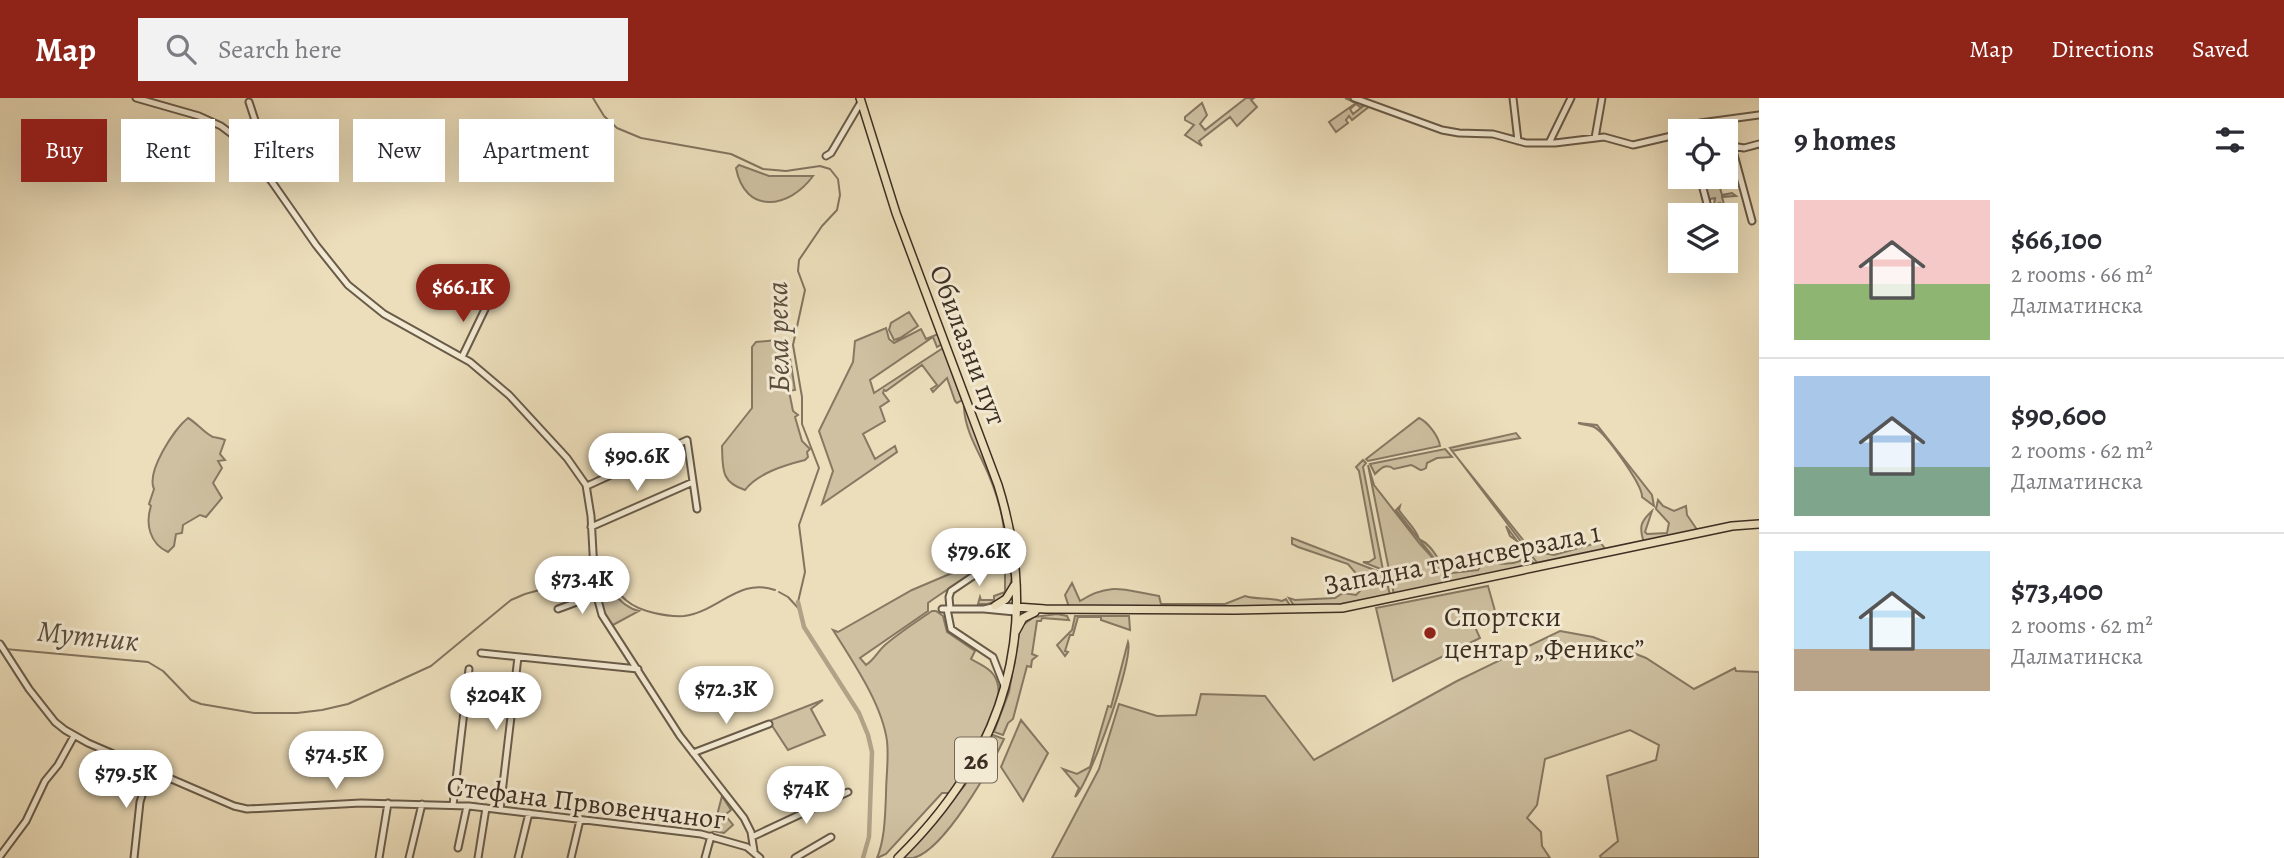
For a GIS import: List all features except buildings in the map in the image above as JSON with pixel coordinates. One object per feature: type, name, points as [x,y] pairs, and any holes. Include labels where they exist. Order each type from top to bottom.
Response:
[{"type":"main road","name":"Обилазни пут","points":[[861,100],[897,214],[1000,492],[1011,533],[1016,582],[1013,642],[1005,690],[987,739],[967,776],[944,808],[898,858]]},
{"type":"main road","name":"Западна трансверзала 1","points":[[1015,610],[1342,608],[1714,530],[1759,524]]},
{"type":"main road","points":[[995,606],[1006,599],[1016,582]]},
{"type":"main road","name":"Западна трансверзала 1","points":[[1015,610],[1035,612],[1045,609]]},
{"type":"main road","points":[[1013,642],[1021,621],[1035,612]]},
{"type":"street","points":[[136,98],[213,121],[229,132]]},
{"type":"street","points":[[1354,98],[1442,130],[1493,134],[1526,143],[1614,138],[1633,145],[1668,137]]},
{"type":"street","points":[[1513,98],[1518,141]]},
{"type":"street","points":[[1549,143],[1571,98]]},
{"type":"street","points":[[1595,138],[1602,98]]},
{"type":"street","name":"Обилазни пут","points":[[826,156],[831,153],[861,100]]},
{"type":"street","points":[[250,102],[255,119]]},
{"type":"street","points":[[1730,119],[1759,115]]},
{"type":"street","points":[[1738,147],[1759,144]]},
{"type":"street","points":[[1738,175],[1752,220]]},
{"type":"street","points":[[271,182],[333,267],[365,300],[384,314],[462,356],[509,395],[581,475],[587,486],[593,575],[598,606],[609,629],[669,720],[744,818],[752,837],[754,851]]},
{"type":"street","points":[[462,356],[487,305]]},
{"type":"street","points":[[587,486],[687,440],[697,509]]},
{"type":"street","points":[[591,527],[693,482]]},
{"type":"street","points":[[995,562],[951,591],[946,609],[951,629],[993,657],[1005,690]]},
{"type":"street","points":[[558,609],[596,595]]},
{"type":"street","points":[[984,609],[995,606],[1015,610]]},
{"type":"street","points":[[946,609],[1015,610]]},
{"type":"street","name":"Стефана Првовенчаног","points":[[0,645],[46,712],[74,736],[242,808],[388,803],[467,806],[711,836],[754,851],[760,858]]},
{"type":"street","points":[[481,653],[638,670]]},
{"type":"street","points":[[500,810],[518,657]]},
{"type":"street","points":[[453,805],[469,669]]},
{"type":"street","points":[[693,753],[769,724]]},
{"type":"street","points":[[0,856],[26,821],[45,781],[58,765],[74,736]]},
{"type":"street","points":[[134,858],[140,802],[150,770]]},
{"type":"street","points":[[752,837],[848,792]]},
{"type":"street","points":[[379,858],[388,803]]},
{"type":"street","points":[[410,858],[422,804]]},
{"type":"street","points":[[458,848],[467,806]]},
{"type":"street","points":[[478,858],[486,808]]},
{"type":"street","points":[[518,858],[530,813]]},
{"type":"street","points":[[571,858],[580,820]]},
{"type":"street","points":[[705,858],[711,836]]},
{"type":"street","points":[[795,858],[831,837]]},
{"type":"shaded area","points":[[1246,98],[1254,98],[1251,100],[1257,107],[1237,126],[1230,117],[1199,141],[1202,146],[1185,135],[1194,125],[1185,120],[1185,117],[1202,103],[1207,115],[1200,124],[1205,130]]},
{"type":"shaded area","points":[[1345,98],[1365,104],[1360,107],[1356,104],[1350,109],[1353,114],[1366,104],[1370,106],[1352,120],[1349,116],[1346,120],[1348,123],[1336,132],[1329,122],[1356,103]]},
{"type":"shaded area","points":[[739,165],[769,176],[813,176],[792,195],[769,202],[748,194],[736,168]]},
{"type":"shaded area","points":[[1706,189],[1720,189],[1722,195],[1732,193],[1736,196],[1722,197],[1724,203],[1714,203],[1715,198],[1710,199],[1710,203]]},
{"type":"shaded area","points":[[909,312],[918,326],[894,340],[889,330],[891,323]]},
{"type":"shaded area","points":[[886,328],[889,339],[894,343],[921,329],[926,339],[938,334],[942,344],[937,347],[933,337],[870,380],[874,393],[943,348],[962,400],[957,403],[955,401],[947,378],[933,392],[931,389],[937,385],[922,365],[884,390],[883,393],[889,401],[880,407],[885,421],[863,434],[875,459],[895,446],[897,452],[822,504],[833,471],[819,431],[853,362],[855,341]]},
{"type":"shaded area","points":[[787,339],[795,390],[789,391],[793,411],[798,415],[795,417],[802,441],[810,449],[807,452],[808,457],[764,474],[745,490],[731,483],[724,473],[722,446],[752,408],[752,347],[756,342]]},
{"type":"shaded area","points":[[964,408],[968,412],[1004,511],[1012,578],[1010,586],[1001,599],[988,604],[978,604],[980,597],[981,600],[994,600],[994,596],[1005,592],[1005,568],[994,558],[932,600],[928,603],[928,611],[860,658],[866,665],[896,636],[932,611],[936,611],[943,616],[947,632],[975,651],[971,659],[993,674],[998,686],[998,701],[986,734],[952,793],[942,793],[886,854],[877,858],[885,819],[887,741],[873,698],[833,630],[838,632],[912,590],[1004,551],[1004,528],[999,504],[970,435]]},
{"type":"shaded area","points":[[188,418],[213,437],[225,440],[220,454],[225,460],[218,461],[222,468],[213,483],[222,498],[206,517],[200,515],[183,525],[182,533],[176,534],[174,546],[168,552],[157,544],[150,533],[149,504],[158,462],[169,441]]},
{"type":"shaded area","points":[[1419,418],[1433,430],[1440,446],[1368,461],[1366,459]]},
{"type":"shaded area","points":[[1578,423],[1597,425],[1652,495],[1654,506],[1642,497],[1630,472],[1600,431]]},
{"type":"shaded area","points":[[1516,433],[1520,438],[1452,451],[1450,448]]},
{"type":"shaded area","points":[[1445,449],[1452,457],[1437,458],[1427,463],[1422,470],[1411,465],[1394,469],[1386,466],[1375,474],[1370,464]]},
{"type":"shaded area","points":[[1457,458],[1532,551],[1554,555],[1600,542],[1606,550],[1538,564]]},
{"type":"shaded area","points":[[1363,460],[1366,463],[1363,467],[1383,570],[1363,562],[1375,558],[1359,471],[1356,467]]},
{"type":"shaded area","points":[[1368,465],[1374,485],[1431,556],[1447,583],[1394,595]]},
{"type":"shaded area","points":[[1658,500],[1663,506],[1674,511],[1686,506],[1687,515],[1698,531],[1644,543],[1642,525],[1652,511],[1645,532],[1667,533],[1669,523],[1656,509]]},
{"type":"shaded area","points":[[1400,506],[1399,510],[1419,539],[1429,546],[1452,573],[1478,570],[1480,567],[1476,560],[1480,557],[1499,564],[1520,561],[1514,547],[1517,541],[1510,536],[1506,526],[1535,565],[1452,582],[1396,510]]},
{"type":"shaded area","points":[[1292,538],[1385,574],[1390,595],[1331,606],[1295,607],[1289,598],[1335,598],[1343,593],[1356,595],[1366,585],[1348,564],[1298,547],[1292,544]]},
{"type":"shaded area","points":[[1072,583],[1080,601],[1101,591],[1119,589],[1159,596],[1161,604],[1225,604],[1245,596],[1282,601],[1286,599],[1291,607],[1069,607],[1065,595]]},
{"type":"shaded area","points":[[596,584],[607,588],[625,605],[639,611],[611,626],[601,605]]},
{"type":"shaded area","name":"Спортски центар „Феникс”","points":[[1488,586],[1497,618],[1488,625],[1486,622],[1475,627],[1480,638],[1393,681],[1376,608]]},
{"type":"shaded area","points":[[1057,614],[1067,616],[1069,620],[1042,618],[1037,621],[1032,654],[1037,656],[1032,660],[1031,667],[1027,666],[1013,719],[1008,723],[1003,735],[994,732],[1009,692],[1020,627],[1034,617]]},
{"type":"shaded area","points":[[1075,616],[1129,616],[1130,630],[1101,620],[1101,617],[1078,617],[1065,656],[1057,645],[1072,630]]},
{"type":"shaded area","points":[[1560,631],[1593,637],[1646,658],[1694,689],[1735,668],[1736,671],[1759,672],[1759,858],[1601,858],[1600,856],[1618,841],[1607,776],[1656,760],[1659,745],[1630,730],[1545,759],[1537,805],[1527,818],[1541,832],[1542,846],[1550,858],[1052,858],[1099,769],[1119,704],[1157,716],[1196,715],[1201,694],[1265,696],[1314,760],[1457,681]]},
{"type":"shaded area","points":[[1128,642],[1118,695],[1090,769],[1075,797],[1079,788],[1063,769],[1077,774],[1090,767],[1108,706],[1111,707]]},
{"type":"shaded area","points":[[823,700],[811,709],[825,735],[788,750],[769,721]]},
{"type":"shaded area","points":[[1021,720],[1048,753],[1023,801],[1001,767]]},
{"type":"shaded area","points":[[993,735],[1004,739],[978,787],[952,825],[925,852],[913,858],[902,858],[965,785]]},
{"type":"shaded area","points":[[722,796],[731,810],[725,815],[733,825],[724,833],[713,831]]},
{"type":"waterway","name":"Бела река","points":[[593,98],[604,116],[617,128],[641,138],[731,154],[763,169],[786,171],[820,166],[830,169],[838,179],[840,195],[837,210],[822,226],[799,260],[798,271],[805,290],[793,345],[802,397],[802,424],[819,468],[799,525],[805,572],[798,602]]},
{"type":"waterway","name":"Мутник","points":[[5,649],[148,662],[163,671],[191,700],[201,704],[254,713],[297,713],[348,704],[431,666],[511,600],[572,581],[599,578],[639,608],[677,616],[696,613],[750,588],[775,590]]},
{"type":"waterway","name":"Мутник","points":[[779,592],[800,610]]},
{"type":"waterway","points":[[798,602],[804,627],[859,713],[868,735],[872,752],[869,837],[863,858]]},
{"type":"place","name":"Спортски центар „Феникс”","points":[[1430,633]]}]
